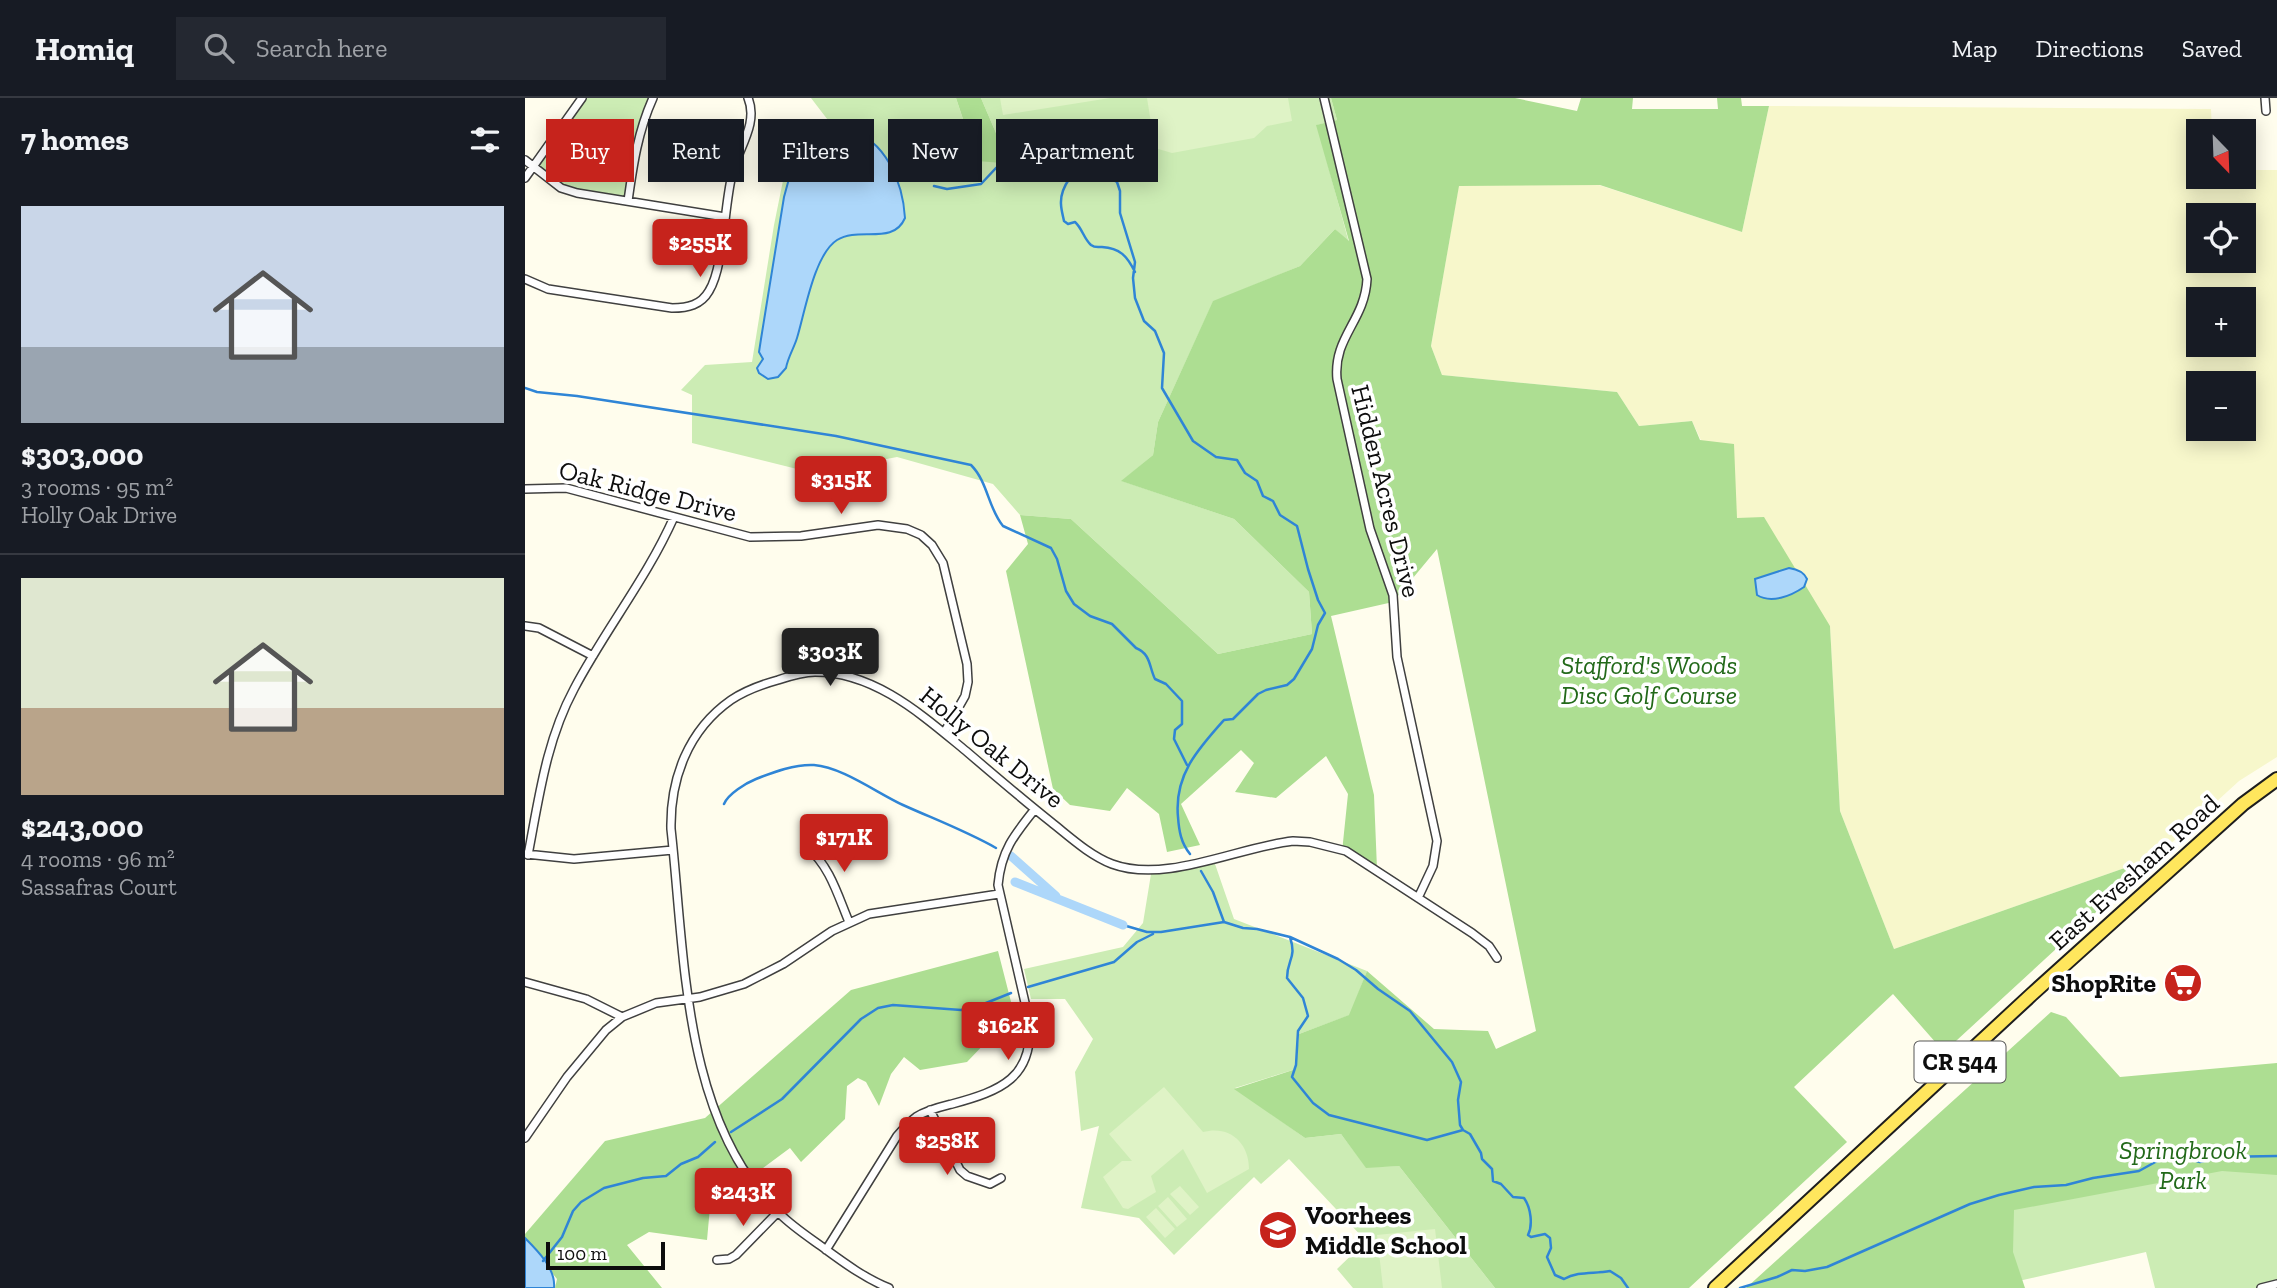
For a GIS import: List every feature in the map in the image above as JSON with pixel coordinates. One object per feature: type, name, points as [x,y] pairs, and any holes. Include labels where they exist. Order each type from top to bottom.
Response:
[{"type":"main road","name":"East Evesham Road","points":[[1715,1288],[2031,995],[2251,797],[2277,779]]},
{"type":"street","points":[[525,178],[582,98]]},
{"type":"street","points":[[628,201],[635,156],[644,119],[653,98]]},
{"type":"street","points":[[525,279],[548,289],[672,308],[685,308],[698,303],[708,293],[716,278],[735,161],[751,120],[748,98]]},
{"type":"street","name":"Hidden Acres Drive","points":[[1324,98],[1367,279],[1364,304],[1340,347],[1336,379],[1370,529],[1393,595],[1397,657],[1437,841],[1433,866],[1418,898]]},
{"type":"street","points":[[2265,98],[2266,111]]},
{"type":"street","points":[[525,160],[561,188],[577,193],[725,217]]},
{"type":"street","name":"Oak Ridge Drive","points":[[525,489],[566,488],[750,537],[801,536],[878,525],[907,529],[921,535],[932,545],[943,563],[967,664],[968,682],[965,695],[944,733]]},
{"type":"street","points":[[673,850],[574,859],[527,854],[555,731],[573,691],[661,548],[674,517]]},
{"type":"street","points":[[525,626],[539,628],[593,656]]},
{"type":"street","name":"Holly Oak Drive","points":[[889,1288],[861,1275],[778,1212],[743,1167],[727,1138],[713,1105],[696,1045],[673,850],[671,809],[676,778],[692,741],[720,708],[745,690],[803,673],[816,672],[881,688],[944,733],[1089,852],[1124,868],[1150,870],[1176,866],[1282,842],[1310,842],[1346,851],[1472,933],[1489,946],[1497,958]]},
{"type":"street","points":[[826,1250],[897,1136],[918,1116],[930,1110],[991,1092],[1014,1078],[1024,1061],[1030,1034],[1029,1020],[999,894],[999,869],[1013,835],[1035,809]]},
{"type":"street","points":[[807,847],[818,856],[827,870],[849,922]]},
{"type":"street","points":[[525,1138],[567,1077],[607,1030],[622,1017],[656,1003],[721,992],[754,980],[832,931],[869,914],[999,894]]},
{"type":"street","points":[[525,982],[586,999],[622,1017]]},
{"type":"street","points":[[930,1110],[960,1170],[967,1176],[990,1184],[1001,1178]]},
{"type":"street","points":[[717,1260],[736,1255],[778,1212]]},
{"type":"street","points":[[2261,1288],[2277,1284]]},
{"type":"green space","points":[[582,98],[653,98],[644,119],[634,170],[634,119],[567,119]]},
{"type":"green space","points":[[811,98],[956,98],[963,119],[888,119],[888,182],[982,182],[982,160],[996,156],[996,182],[1158,182],[1158,119],[996,119],[996,133],[981,98],[1331,98],[1337,120],[1317,125],[1349,243],[1335,229],[1300,266],[1213,302],[1158,422],[1153,455],[1122,481],[1234,519],[1309,592],[1312,634],[1218,654],[1071,519],[1020,515],[993,484],[897,457],[813,473],[692,443],[692,395],[681,390],[705,365],[752,362],[783,182],[874,182],[874,119],[827,119]]},
{"type":"green space","points":[[956,98],[981,98],[996,133],[996,163],[982,161],[982,119],[963,119]]},
{"type":"green space","points":[[1000,98],[1110,98],[1003,115]]},
{"type":"green space","points":[[1147,98],[1288,98],[1292,121],[1267,126],[1254,138],[1172,153],[1158,149],[1158,119],[1150,119]]},
{"type":"green space","name":"Stafford's Woods Disc Golf Course","points":[[1331,98],[1515,98],[1577,111],[1581,98],[1633,98],[1632,109],[1718,109],[1717,98],[1741,98],[1742,106],[1769,106],[1742,232],[1600,185],[1459,186],[1431,346],[1442,375],[1617,392],[1639,426],[1692,421],[1700,440],[1734,444],[1737,518],[1764,517],[1830,626],[1840,811],[1894,949],[2156,857],[1944,1052],[1893,994],[1794,1087],[1847,1142],[1689,1288],[1495,1288],[1399,1166],[1366,1168],[1341,1134],[1305,1138],[1234,1089],[1296,1069],[1299,1034],[1349,1015],[1367,971],[1434,1029],[1488,1031],[1496,1049],[1536,1031],[1437,549],[1393,602],[1331,616],[1374,795],[1377,869],[1342,852],[1348,794],[1326,756],[1276,798],[1235,792],[1254,763],[1241,750],[1181,804],[1200,845],[1167,852],[1159,814],[1127,788],[1110,811],[1070,805],[1053,789],[1006,571],[1028,544],[1020,515],[1071,519],[1218,654],[1312,634],[1309,592],[1234,519],[1121,481],[1153,455],[1158,422],[1213,301],[1300,266],[1335,229],[1349,241],[1316,125],[1337,120]]},
{"type":"green space","points":[[1769,106],[2211,109],[2211,119],[2186,119],[2186,189],[2256,189],[2256,170],[2277,170],[2277,757],[2239,781],[2156,857],[1894,949],[1840,811],[1830,626],[1737,518],[1692,421],[1639,426],[1617,392],[1442,375],[1431,346],[1459,185],[1599,185],[1742,232]]},
{"type":"green space","points":[[546,149],[546,176],[534,166]]},
{"type":"green space","points":[[554,182],[632,182],[628,201],[561,188]]},
{"type":"green space","points":[[1215,864],[1234,919],[1367,971],[1350,1015],[1299,1034],[1296,1069],[1235,1088],[1305,1138],[1341,1134],[1366,1167],[1399,1166],[1495,1288],[1353,1288],[1337,1269],[1366,1241],[1289,1159],[1261,1184],[1254,1177],[1174,1255],[1139,1218],[1081,1208],[1099,1126],[1081,1131],[1075,1072],[1093,1039],[1065,999],[1031,999],[1024,969],[1123,947],[1143,923],[1152,868]]},
{"type":"green space","points":[[998,951],[1019,1033],[1010,1049],[989,1039],[967,1062],[920,1070],[904,1057],[891,1074],[879,1106],[866,1082],[858,1078],[847,1086],[845,1119],[801,1162],[790,1148],[710,1207],[707,1240],[649,1232],[627,1245],[662,1288],[555,1288],[557,1279],[525,1239],[525,1234],[605,1141],[705,1118],[851,990]]},
{"type":"green space","points":[[2051,1012],[2066,1017],[2120,1077],[2277,1063],[2277,1175],[2222,1171],[2014,1210],[2013,1252],[2025,1288],[1746,1288]]},
{"type":"green space","name":"Springbrook Park","points":[[2277,1063],[2277,1284],[2261,1288],[2155,1288],[2146,1252],[2014,1282],[1979,1188]]},
{"type":"green space","points":[[1164,1087],[1203,1132],[1221,1131],[1236,1138],[1245,1151],[1249,1169],[1207,1193],[1183,1149],[1151,1176],[1156,1192],[1128,1209],[1123,1208],[1103,1177],[1122,1161],[1132,1161],[1109,1134]]},
{"type":"green space","points":[[1180,1186],[1199,1207],[1190,1215],[1170,1194]]},
{"type":"green space","points":[[1168,1197],[1187,1219],[1177,1227],[1158,1206]]},
{"type":"green space","points":[[1156,1208],[1175,1229],[1165,1238],[1146,1217]]},
{"type":"green space","points":[[1435,1229],[1442,1288],[1383,1288],[1377,1235]]},
{"type":"water","points":[[874,144],[888,161],[888,182],[898,182],[905,218],[900,226],[892,231],[884,234],[846,236],[829,247],[816,271],[786,368],[778,377],[768,379],[759,373],[757,368],[763,359],[759,352],[788,182],[874,182]]},
{"type":"water","points":[[1789,568],[1806,577],[1804,587],[1781,598],[1768,599],[1757,595],[1755,579]]},
{"type":"water","points":[[525,1238],[549,1267],[554,1288],[525,1288]]},
{"type":"waterway","points":[[1135,272],[1132,266],[1129,261],[1122,254],[1114,249],[1092,246],[1075,222],[1068,224],[1064,221],[1061,204],[1063,191],[1069,178],[1090,162],[1117,182],[1120,191],[1120,213],[1135,262],[1133,278],[1135,298],[1144,321],[1155,331],[1164,353],[1162,388],[1193,441],[1216,457],[1237,460],[1245,473],[1257,481],[1263,496],[1273,501],[1280,515],[1297,526],[1308,569],[1325,613],[1318,625],[1312,649],[1294,679],[1287,685],[1258,694],[1233,719],[1224,720],[1205,741],[1190,764],[1184,775],[1178,802],[1180,832],[1184,846],[1190,854]]},
{"type":"waterway","points":[[934,186],[947,189],[981,184],[996,168]]},
{"type":"waterway","points":[[525,388],[537,392],[836,436],[971,465],[981,479],[1003,526],[1051,548],[1066,591],[1074,604],[1090,616],[1112,624],[1144,654],[1155,679],[1166,684],[1182,701],[1182,724],[1175,730],[1174,739],[1187,765]]},
{"type":"waterway","points":[[724,804],[733,793],[756,779],[792,767],[814,765],[848,775],[903,805],[996,848]]},
{"type":"waterway","points":[[1011,856],[1056,896]]},
{"type":"waterway","points":[[1201,871],[1213,892],[1224,922]]},
{"type":"waterway","points":[[1015,882],[1123,925]]},
{"type":"waterway","points":[[1123,925],[1147,932],[1161,932],[1224,922],[1290,937],[1356,970],[1410,1011],[1452,1062],[1461,1082],[1458,1100],[1460,1125],[1470,1134],[1482,1159],[1492,1169],[1493,1181],[1501,1184],[1513,1197],[1524,1198],[1531,1216],[1528,1235],[1531,1237],[1545,1234],[1550,1238],[1551,1248],[1547,1257],[1555,1275],[1564,1279],[1580,1274],[1610,1271],[1621,1278],[1628,1288]]},
{"type":"waterway","points":[[1028,987],[1114,962],[1137,942],[1153,934]]},
{"type":"waterway","points":[[1290,937],[1292,955],[1287,978],[1303,998],[1308,1016],[1298,1031],[1296,1065],[1292,1077],[1313,1103],[1329,1115],[1427,1140],[1463,1130]]},
{"type":"waterway","points":[[731,1132],[782,1099],[861,1019],[878,1008],[893,1005],[961,1010],[1011,993]]},
{"type":"waterway","points":[[543,1261],[562,1237],[573,1211],[581,1202],[604,1188],[643,1178],[666,1176],[681,1164],[698,1157],[715,1142]]},
{"type":"waterway","points":[[1740,1288],[1792,1270],[1805,1271],[1827,1267],[1970,1204],[1999,1195],[2139,1171],[2168,1155],[2200,1162],[2218,1157],[2277,1156]]},
{"type":"place","name":"ShopRite","points":[[2183,983]]},
{"type":"place","name":"Voorhees Middle School","points":[[1278,1230]]}]
